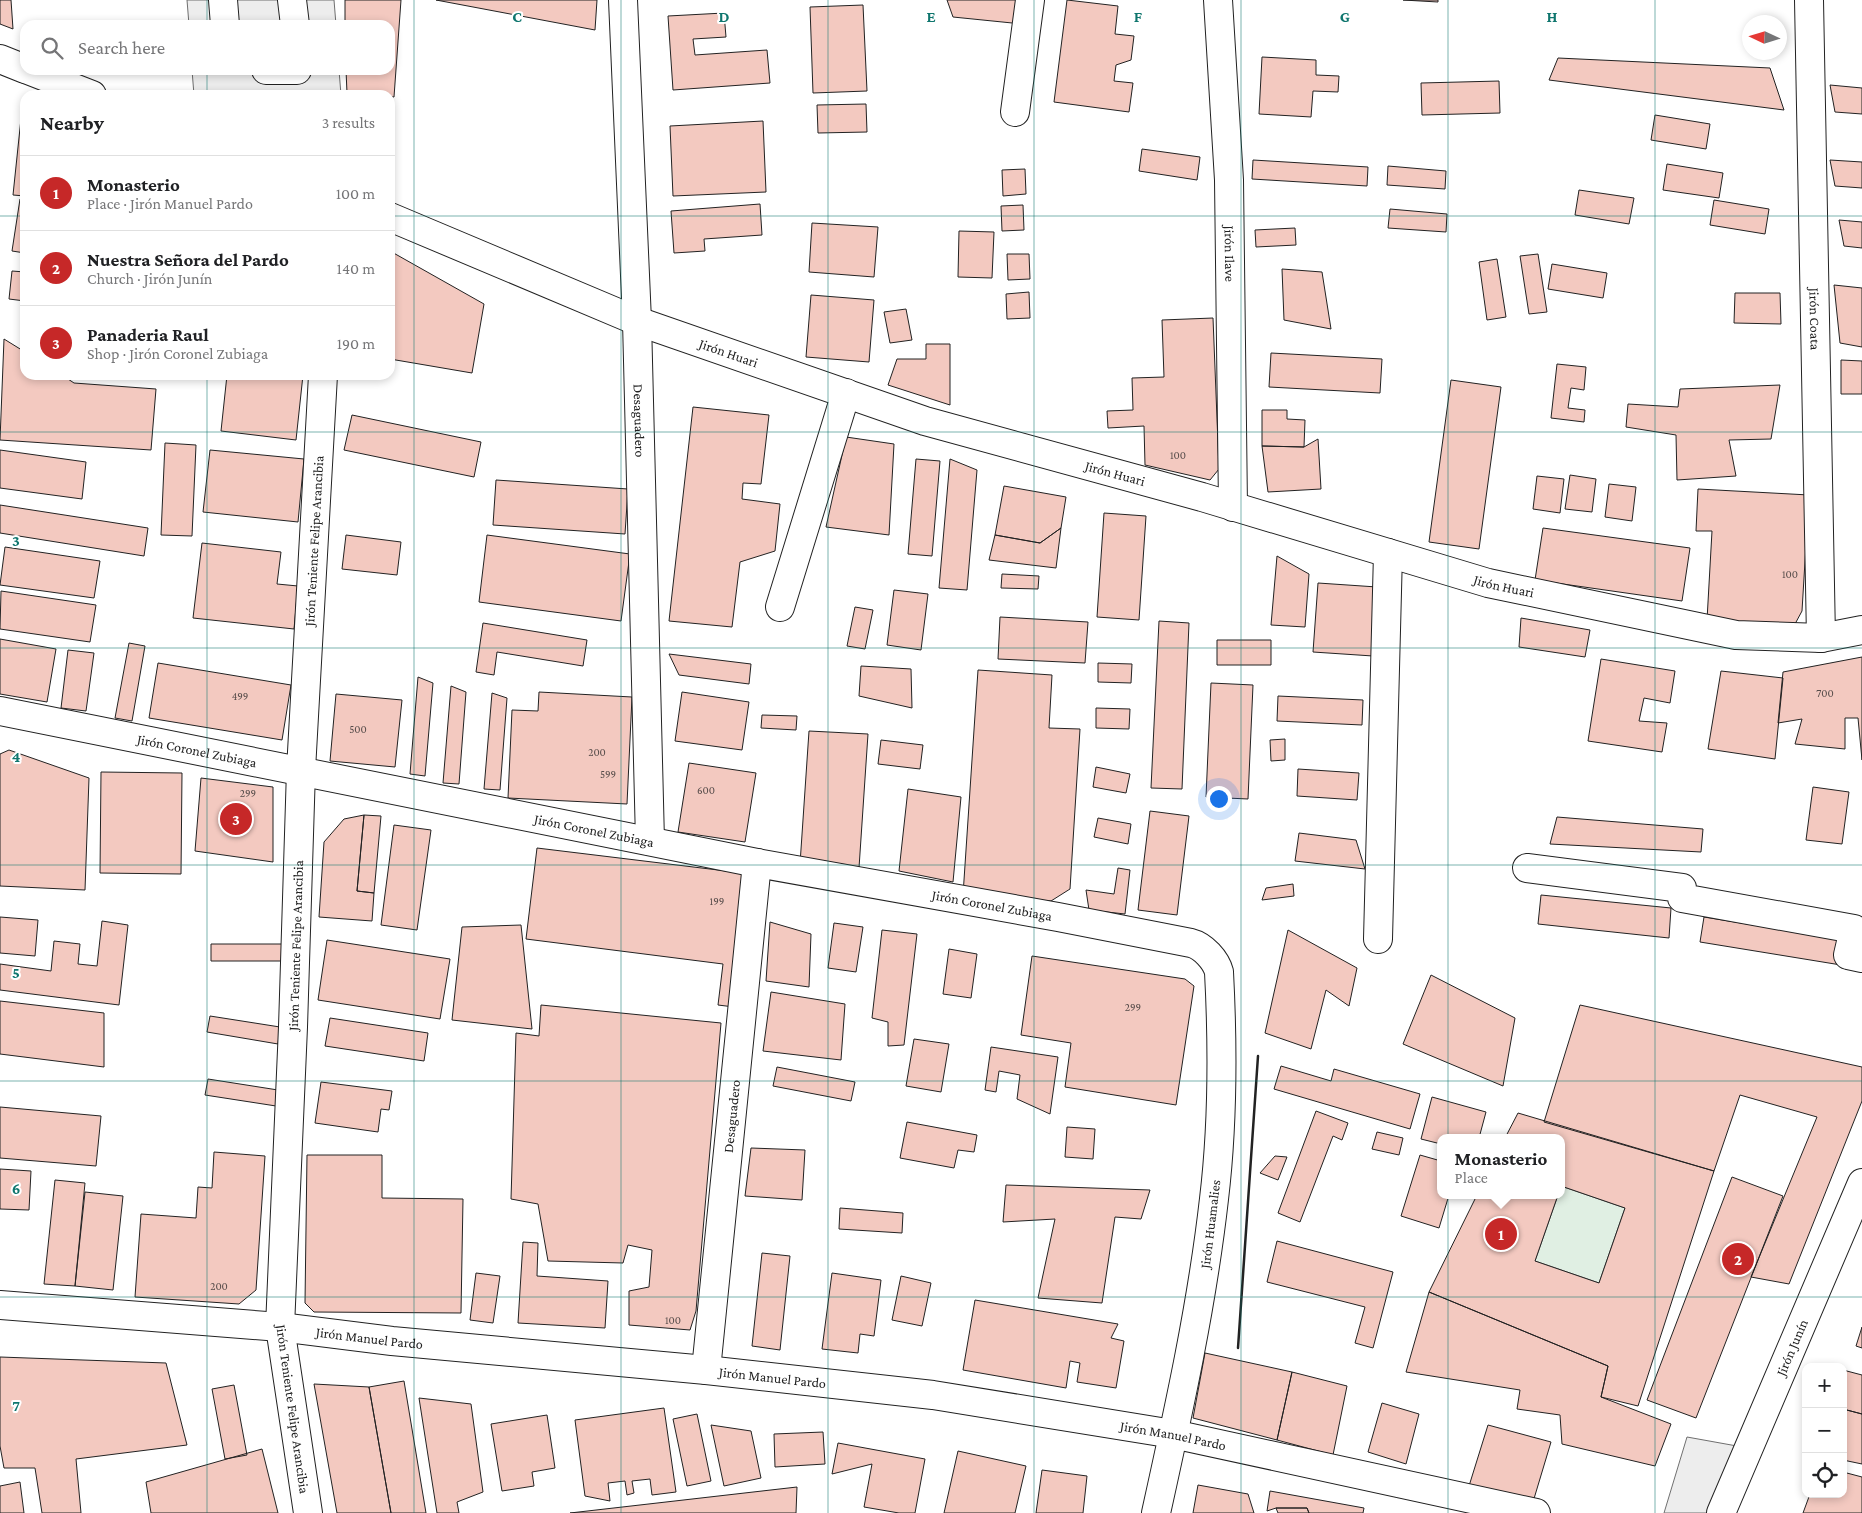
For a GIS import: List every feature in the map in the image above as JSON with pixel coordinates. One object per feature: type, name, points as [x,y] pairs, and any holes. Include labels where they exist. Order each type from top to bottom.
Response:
[{"type":"street","points":[[223,0],[225,20]]},
{"type":"street","points":[[292,0],[294,20]]},
{"type":"street","name":"Desaguadero","points":[[624,0],[637,321],[650,841]]},
{"type":"street","points":[[1015,112],[1030,0]]},
{"type":"street","name":"Jirón Ilave","points":[[1218,0],[1229,180],[1233,507]]},
{"type":"street","name":"Jirón Coata","points":[[1809,0],[1822,638]]},
{"type":"street","points":[[0,59],[20,67]]},
{"type":"street","points":[[39,75],[79,90]]},
{"type":"street","name":"Jirón Huari","points":[[395,219],[637,321],[925,420],[1233,507],[1488,583],[1728,634],[1822,638],[1862,630]]},
{"type":"street","name":"Jirón Teniente Felipe Arancibia","points":[[308,1513],[280,1327],[293,1027],[301,770],[324,380]]},
{"type":"street","points":[[780,607],[846,393]]},
{"type":"street","points":[[1378,939],[1388,554]]},
{"type":"street","name":"Jirón Coronel Zubiaga","points":[[0,711],[301,770],[757,864],[1058,916],[1191,943]]},
{"type":"street","name":"Desaguadero","points":[[706,1370],[757,864]]},
{"type":"street","points":[[1527,868],[1682,888],[1682,898],[1854,930],[1848,955],[1862,958]]},
{"type":"street","name":"Jirón Huamalies","points":[[1156,1513],[1205,1266],[1214,1197],[1220,1120],[1222,1038],[1219,972],[1217,965],[1200,947],[1191,943]]},
{"type":"street","name":"Jirón Junín","points":[[1721,1513],[1862,1183]]},
{"type":"street","name":"Jirón Manuel Pardo","points":[[0,1305],[280,1327],[392,1341],[706,1370],[933,1395],[1173,1434],[1536,1513]]},
{"type":"green space","points":[[1565,1187],[1625,1208],[1599,1283],[1535,1261],[1557,1199],[1565,1199]]},
{"type":"shaded area","points":[[187,0],[334,0],[336,20],[189,20]]},
{"type":"shaded area","points":[[192,75],[339,75],[341,90],[194,90]]},
{"type":"shaded area","points":[[1687,1437],[1748,1448],[1721,1513],[1664,1513]]},
{"type":"building","points":[[0,0],[11,0],[13,29],[0,24]]},
{"type":"building","points":[[345,0],[401,0],[395,90],[347,90],[346,75],[395,75],[395,20],[345,20]]},
{"type":"building","points":[[436,0],[597,0],[595,30]]},
{"type":"building","points":[[947,0],[1025,0],[1022,24],[953,17]]},
{"type":"building","points":[[1067,0],[1118,6],[1115,34],[1134,36],[1131,60],[1116,65],[1114,81],[1133,83],[1129,112],[1054,102]]},
{"type":"building","points":[[1403,0],[1438,0],[1438,2]]},
{"type":"building","points":[[863,5],[867,91],[813,93],[810,7]]},
{"type":"building","points":[[724,13],[726,37],[693,39],[695,55],[767,50],[770,83],[673,90],[668,16]]},
{"type":"building","points":[[1262,57],[1316,60],[1316,75],[1339,76],[1338,92],[1313,91],[1311,117],[1259,114]]},
{"type":"building","points":[[1558,58],[1770,68],[1784,110],[1549,80]]},
{"type":"building","points":[[1499,81],[1500,113],[1422,115],[1421,83]]},
{"type":"building","points":[[1830,85],[1862,88],[1862,114],[1835,112]]},
{"type":"building","points":[[866,104],[867,132],[818,133],[817,105]]},
{"type":"building","points":[[1655,115],[1710,124],[1706,149],[1651,140]]},
{"type":"building","points":[[763,121],[766,192],[673,196],[670,126]]},
{"type":"building","points":[[20,128],[20,196],[13,195]]},
{"type":"building","points":[[1142,149],[1200,157],[1197,180],[1139,171]]},
{"type":"building","points":[[1253,160],[1368,167],[1367,186],[1252,179]]},
{"type":"building","points":[[1830,160],[1862,162],[1862,188],[1835,186]]},
{"type":"building","points":[[1667,164],[1723,173],[1719,198],[1663,190]]},
{"type":"building","points":[[1388,166],[1446,171],[1445,189],[1387,185]]},
{"type":"building","points":[[1025,169],[1026,194],[1003,196],[1002,170]]},
{"type":"building","points":[[1579,190],[1634,198],[1629,224],[1575,215]]},
{"type":"building","points":[[20,199],[20,252],[12,251]]},
{"type":"building","points":[[1714,200],[1769,209],[1765,234],[1710,225]]},
{"type":"building","points":[[760,204],[762,235],[704,239],[705,251],[674,253],[671,211]]},
{"type":"building","points":[[1023,205],[1024,230],[1002,231],[1001,206]]},
{"type":"building","points":[[1390,209],[1447,214],[1446,232],[1388,228]]},
{"type":"building","points":[[1839,220],[1862,222],[1862,248],[1844,246]]},
{"type":"building","points":[[812,223],[878,227],[874,277],[809,272]]},
{"type":"building","points":[[1295,228],[1296,245],[1256,247],[1255,230]]},
{"type":"building","points":[[959,231],[994,232],[992,278],[958,277]]},
{"type":"building","points":[[395,254],[484,304],[472,373],[395,360]]},
{"type":"building","points":[[1007,254],[1029,254],[1030,279],[1008,280]]},
{"type":"building","points":[[1538,254],[1547,312],[1529,314],[1520,256]]},
{"type":"building","points":[[1497,259],[1506,317],[1487,320],[1479,262]]},
{"type":"building","points":[[1552,264],[1607,273],[1603,298],[1548,289]]},
{"type":"building","points":[[1282,269],[1322,272],[1331,329],[1284,320]]},
{"type":"building","points":[[12,271],[20,272],[20,300],[9,299]]},
{"type":"building","points":[[1834,285],[1862,288],[1862,347],[1840,343]]},
{"type":"building","points":[[1029,292],[1030,318],[1007,319],[1006,294]]},
{"type":"building","points":[[1735,293],[1780,293],[1781,324],[1734,323]]},
{"type":"building","points":[[811,295],[874,300],[869,362],[806,357]]},
{"type":"building","points":[[906,309],[912,340],[890,343],[884,312]]},
{"type":"building","points":[[1213,318],[1219,469],[1210,480],[1145,465],[1144,426],[1108,428],[1107,411],[1133,410],[1132,378],[1164,377],[1162,320]]},
{"type":"building","points":[[4,339],[20,349],[20,380],[70,380],[74,383],[156,389],[151,450],[0,440]]},
{"type":"building","points":[[926,344],[950,344],[950,405],[888,385],[897,359],[926,359]]},
{"type":"building","points":[[1271,353],[1382,359],[1380,393],[1269,387]]},
{"type":"building","points":[[1841,360],[1862,361],[1862,394],[1841,394]]},
{"type":"building","points":[[1557,364],[1586,367],[1584,390],[1571,388],[1568,408],[1585,410],[1584,422],[1551,418]]},
{"type":"building","points":[[226,380],[302,380],[296,440],[221,431]]},
{"type":"building","points":[[1451,380],[1501,387],[1479,549],[1429,542]]},
{"type":"building","points":[[1780,385],[1771,439],[1729,440],[1736,476],[1677,480],[1676,435],[1626,427],[1628,404],[1678,407],[1680,389]]},
{"type":"building","points":[[693,407],[769,415],[761,484],[743,483],[742,499],[780,504],[775,551],[740,562],[732,627],[669,621]]},
{"type":"building","points":[[1262,410],[1287,410],[1287,419],[1305,420],[1304,447],[1262,446]]},
{"type":"building","points":[[352,415],[481,442],[474,477],[344,450]]},
{"type":"building","points":[[846,437],[894,444],[889,535],[826,527]]},
{"type":"building","points":[[1318,439],[1321,489],[1268,492],[1262,446],[1304,447]]},
{"type":"building","points":[[165,443],[196,445],[192,536],[161,535]]},
{"type":"building","points":[[0,450],[86,462],[82,499],[0,488]]},
{"type":"building","points":[[210,450],[304,459],[298,522],[203,512]]},
{"type":"building","points":[[916,459],[940,461],[932,556],[908,554]]},
{"type":"building","points":[[950,459],[977,470],[967,590],[939,588]]},
{"type":"building","points":[[1570,475],[1596,479],[1592,512],[1565,509]]},
{"type":"building","points":[[1537,476],[1564,479],[1560,513],[1533,509]]},
{"type":"building","points":[[496,480],[628,489],[625,534],[493,525]]},
{"type":"building","points":[[1609,484],[1636,487],[1632,521],[1605,517]]},
{"type":"building","points":[[1004,486],[1066,497],[1061,528],[1040,543],[995,535]]},
{"type":"building","points":[[1698,489],[1809,495],[1802,611],[1795,624],[1707,620],[1712,531],[1696,531]]},
{"type":"building","points":[[0,505],[148,528],[144,556],[0,533]]},
{"type":"building","points":[[1104,513],[1146,516],[1139,620],[1097,617]]},
{"type":"building","points":[[1061,528],[1056,568],[989,560],[995,535],[1040,543]]},
{"type":"building","points":[[1543,528],[1690,548],[1682,601],[1535,580]]},
{"type":"building","points":[[346,535],[401,542],[397,575],[342,569]]},
{"type":"building","points":[[487,535],[630,554],[621,621],[479,602]]},
{"type":"building","points":[[202,543],[281,552],[277,584],[298,586],[294,629],[193,618]]},
{"type":"building","points":[[5,547],[100,561],[94,598],[0,585]]},
{"type":"building","points":[[1277,556],[1309,574],[1305,627],[1271,625]]},
{"type":"building","points":[[1002,574],[1039,576],[1038,589],[1001,588]]},
{"type":"building","points":[[1318,583],[1377,587],[1373,656],[1313,652]]},
{"type":"building","points":[[894,590],[928,594],[921,650],[887,645]]},
{"type":"building","points":[[1,591],[96,605],[90,642],[0,629]]},
{"type":"building","points":[[855,607],[873,610],[865,649],[847,646]]},
{"type":"building","points":[[1000,617],[1088,622],[1085,663],[998,659]]},
{"type":"building","points":[[1521,618],[1590,630],[1585,657],[1519,647]]},
{"type":"building","points":[[1159,621],[1189,623],[1182,789],[1151,788]]},
{"type":"building","points":[[483,623],[587,640],[583,666],[497,652],[494,675],[476,672]]},
{"type":"building","points":[[0,639],[56,649],[47,702],[0,694]]},
{"type":"building","points":[[1217,640],[1271,640],[1271,665],[1217,665]]},
{"type":"building","points":[[129,643],[145,646],[132,721],[115,718]]},
{"type":"building","points":[[68,650],[94,653],[86,711],[61,708]]},
{"type":"building","points":[[669,654],[751,664],[749,684],[679,675]]},
{"type":"building","points":[[1862,657],[1862,760],[1858,718],[1845,718],[1845,749],[1795,744],[1802,719],[1778,723],[1783,672]]},
{"type":"building","points":[[1601,659],[1675,671],[1670,703],[1644,698],[1639,721],[1667,723],[1662,752],[1588,741]]},
{"type":"building","points":[[158,663],[291,685],[282,740],[149,718]]},
{"type":"building","points":[[1098,663],[1132,664],[1131,683],[1098,682]]},
{"type":"building","points":[[861,666],[911,669],[912,708],[859,696]]},
{"type":"building","points":[[978,670],[1052,675],[1049,728],[1080,729],[1070,889],[1051,901],[963,895]]},
{"type":"building","points":[[1721,671],[1783,678],[1775,759],[1708,749]]},
{"type":"building","points":[[418,677],[433,683],[425,776],[410,774]]},
{"type":"building","points":[[1211,683],[1253,685],[1248,799],[1206,797]]},
{"type":"building","points":[[451,686],[466,692],[459,784],[443,783]]},
{"type":"building","points":[[539,692],[632,697],[627,804],[508,798],[512,710],[538,711]]},
{"type":"building","points":[[682,692],[749,702],[742,750],[675,741]]},
{"type":"building","points":[[492,693],[507,698],[500,790],[484,789]]},
{"type":"building","points":[[336,694],[402,700],[395,767],[330,761]]},
{"type":"building","points":[[1278,696],[1363,700],[1362,725],[1277,721]]},
{"type":"building","points":[[1096,708],[1130,709],[1129,729],[1096,728]]},
{"type":"building","points":[[762,715],[797,716],[796,730],[761,728]]},
{"type":"building","points":[[809,731],[868,734],[859,868],[800,864]]},
{"type":"building","points":[[1285,739],[1285,760],[1271,761],[1270,740]]},
{"type":"building","points":[[881,740],[923,745],[920,769],[878,764]]},
{"type":"building","points":[[9,750],[89,778],[85,890],[0,886],[0,754]]},
{"type":"building","points":[[689,763],[756,773],[745,842],[678,832]]},
{"type":"building","points":[[1096,767],[1130,774],[1126,793],[1093,787]]},
{"type":"building","points":[[1298,769],[1359,773],[1357,800],[1297,796]]},
{"type":"building","points":[[101,772],[182,773],[181,874],[100,873]]},
{"type":"building","points":[[201,778],[273,787],[273,862],[195,851]]},
{"type":"building","points":[[1813,787],[1849,792],[1842,844],[1806,840]]},
{"type":"building","points":[[908,789],[961,797],[953,882],[899,871]]},
{"type":"building","points":[[1150,811],[1189,816],[1177,915],[1138,910]]},
{"type":"building","points":[[364,815],[357,891],[374,893],[372,921],[319,917],[324,842],[344,819]]},
{"type":"building","points":[[364,815],[381,816],[374,893],[357,891]]},
{"type":"building","points":[[1557,817],[1703,829],[1701,852],[1550,844]]},
{"type":"building","points":[[1098,818],[1131,824],[1128,844],[1094,837]]},
{"type":"building","points":[[394,825],[431,830],[417,930],[381,925]]},
{"type":"building","points":[[1299,833],[1356,840],[1365,869],[1295,861]]},
{"type":"building","points":[[537,848],[751,874],[734,1007],[718,1005],[723,964],[526,939]]},
{"type":"building","points":[[1118,868],[1130,870],[1125,914],[1089,910],[1086,890],[1114,894]]},
{"type":"building","points":[[1293,884],[1294,896],[1262,900],[1266,888]]},
{"type":"building","points":[[1541,895],[1671,908],[1669,938],[1538,924]]},
{"type":"building","points":[[0,917],[38,920],[35,956],[0,953]]},
{"type":"building","points":[[1704,917],[1846,940],[1841,965],[1700,942]]},
{"type":"building","points":[[102,921],[128,925],[119,1005],[0,990],[0,964],[51,971],[54,941],[80,944],[78,964],[97,966]]},
{"type":"building","points":[[770,922],[811,934],[809,987],[766,981]]},
{"type":"building","points":[[834,923],[863,927],[856,972],[828,968]]},
{"type":"building","points":[[521,925],[532,1029],[452,1020],[462,927]]},
{"type":"building","points":[[882,930],[917,934],[904,1045],[888,1046],[888,1022],[872,1018]]},
{"type":"building","points":[[1288,930],[1357,968],[1349,1006],[1326,990],[1311,1049],[1265,1033]]},
{"type":"building","points":[[327,940],[450,959],[440,1019],[318,1000]]},
{"type":"building","points":[[211,944],[283,944],[283,961],[211,961]]},
{"type":"building","points":[[949,949],[977,954],[971,998],[943,994]]},
{"type":"building","points":[[1032,956],[1185,979],[1194,986],[1176,1105],[1065,1087],[1071,1043],[1021,1035]]},
{"type":"building","points":[[1431,975],[1515,1018],[1503,1086],[1403,1044]]},
{"type":"building","points":[[771,992],[845,1004],[841,1060],[763,1051]]},
{"type":"building","points":[[0,1001],[104,1013],[104,1067],[0,1054]]},
{"type":"building","points":[[541,1005],[721,1023],[696,1311],[690,1330],[629,1325],[629,1291],[649,1287],[652,1250],[628,1245],[623,1263],[548,1261],[538,1204],[511,1199],[516,1033],[539,1036]]},
{"type":"building","points":[[1580,1005],[1862,1067],[1862,1101],[1789,1284],[1751,1277],[1817,1117],[1740,1095],[1714,1171],[1544,1122]]},
{"type":"building","points":[[210,1016],[280,1027],[278,1044],[207,1032]]},
{"type":"building","points":[[330,1018],[428,1033],[424,1061],[325,1046]]},
{"type":"building","points":[[914,1039],[949,1044],[941,1092],[906,1086]]},
{"type":"building","points":[[991,1047],[1058,1057],[1050,1114],[1017,1099],[1020,1075],[999,1071],[996,1092],[985,1090]]},
{"type":"building","points":[[1281,1066],[1331,1081],[1334,1069],[1420,1094],[1410,1129],[1274,1089]]},
{"type":"building","points":[[777,1067],[855,1082],[851,1101],[773,1086]]},
{"type":"building","points":[[208,1079],[278,1090],[276,1106],[205,1095]]},
{"type":"building","points":[[321,1082],[392,1091],[389,1110],[381,1109],[378,1132],[315,1123]]},
{"type":"building","points":[[1432,1097],[1486,1112],[1480,1134],[1437,1134],[1437,1143],[1421,1139]]},
{"type":"building","points":[[0,1107],[101,1116],[96,1166],[0,1158]]},
{"type":"building","points":[[1316,1111],[1348,1123],[1342,1140],[1333,1136],[1300,1222],[1278,1213]]},
{"type":"building","points":[[1518,1113],[1714,1171],[1638,1406],[1601,1397],[1608,1366],[1429,1292],[1475,1199],[1557,1199],[1535,1261],[1599,1283],[1625,1208],[1565,1187],[1565,1134],[1507,1134]]},
{"type":"building","points":[[907,1122],[977,1135],[974,1152],[958,1150],[954,1168],[900,1158]]},
{"type":"building","points":[[1067,1127],[1095,1129],[1093,1159],[1065,1157]]},
{"type":"building","points":[[1377,1132],[1403,1138],[1399,1155],[1372,1149]]},
{"type":"building","points":[[751,1148],[805,1150],[802,1200],[745,1196]]},
{"type":"building","points":[[214,1152],[265,1156],[256,1290],[239,1304],[135,1297],[141,1214],[196,1218],[198,1187],[212,1188]]},
{"type":"building","points":[[307,1155],[382,1155],[382,1198],[463,1199],[461,1313],[314,1312],[305,1303]]},
{"type":"building","points":[[1420,1155],[1437,1160],[1437,1199],[1448,1199],[1439,1228],[1401,1216]]},
{"type":"building","points":[[1275,1156],[1287,1157],[1278,1180],[1260,1173]]},
{"type":"building","points":[[0,1169],[31,1171],[29,1210],[0,1209]]},
{"type":"building","points":[[1732,1177],[1783,1196],[1696,1418],[1647,1400]]},
{"type":"building","points":[[55,1180],[85,1183],[75,1286],[44,1284]]},
{"type":"building","points":[[1006,1185],[1150,1190],[1141,1219],[1115,1217],[1102,1303],[1038,1298],[1055,1219],[1003,1222]]},
{"type":"building","points":[[85,1192],[123,1196],[113,1290],[75,1286]]},
{"type":"building","points":[[840,1208],[903,1213],[902,1233],[839,1229]]},
{"type":"building","points":[[1277,1241],[1393,1272],[1373,1348],[1355,1343],[1365,1307],[1267,1282]]},
{"type":"building","points":[[523,1242],[538,1243],[537,1276],[608,1281],[605,1328],[518,1323]]},
{"type":"building","points":[[762,1253],[790,1256],[780,1350],[752,1346]]},
{"type":"building","points":[[476,1273],[500,1276],[493,1323],[470,1320]]},
{"type":"building","points":[[832,1273],[881,1280],[874,1336],[860,1334],[858,1353],[822,1349]]},
{"type":"building","points":[[901,1276],[931,1283],[922,1326],[892,1320]]},
{"type":"building","points":[[1429,1292],[1608,1366],[1601,1397],[1671,1424],[1655,1466],[1562,1444],[1560,1415],[1517,1409],[1520,1390],[1406,1372]]},
{"type":"building","points":[[975,1300],[1118,1324],[1111,1338],[1124,1341],[1116,1388],[1077,1382],[1080,1363],[1070,1361],[1066,1388],[963,1370]]},
{"type":"building","points":[[1862,1327],[1862,1348],[1856,1346]]},
{"type":"building","points":[[1205,1353],[1292,1372],[1277,1440],[1193,1418]]},
{"type":"building","points":[[0,1357],[166,1363],[187,1445],[76,1459],[81,1513],[42,1513],[35,1468],[4,1468],[0,1446]]},
{"type":"building","points":[[1847,1371],[1862,1375],[1862,1414],[1847,1410]]},
{"type":"building","points":[[1292,1372],[1347,1386],[1333,1455],[1277,1440]]},
{"type":"building","points":[[404,1381],[426,1513],[391,1513],[369,1387]]},
{"type":"building","points":[[314,1384],[369,1387],[391,1513],[337,1513]]},
{"type":"building","points":[[234,1385],[247,1455],[225,1459],[212,1389]]},
{"type":"building","points":[[419,1398],[471,1404],[483,1492],[457,1502],[459,1513],[437,1513]]},
{"type":"building","points":[[1382,1403],[1419,1414],[1406,1464],[1368,1452]]},
{"type":"building","points":[[664,1408],[676,1492],[652,1495],[650,1479],[632,1481],[634,1493],[627,1495],[625,1481],[608,1483],[610,1501],[585,1496],[575,1420]]},
{"type":"building","points":[[1847,1410],[1862,1414],[1862,1464],[1847,1461]]},
{"type":"building","points":[[697,1414],[711,1481],[687,1486],[673,1419]]},
{"type":"building","points":[[547,1415],[555,1468],[532,1472],[534,1486],[502,1491],[491,1424]]},
{"type":"building","points":[[711,1425],[751,1431],[761,1478],[724,1486]]},
{"type":"building","points":[[1488,1425],[1551,1442],[1533,1502],[1469,1486]]},
{"type":"building","points":[[823,1432],[825,1464],[775,1467],[774,1434]]},
{"type":"building","points":[[838,1443],[925,1459],[915,1513],[899,1513],[864,1507],[872,1464],[832,1474]]},
{"type":"building","points":[[262,1449],[278,1513],[151,1513],[146,1482]]},
{"type":"building","points":[[958,1451],[1026,1466],[1015,1513],[944,1513]]},
{"type":"building","points":[[1042,1470],[1087,1476],[1083,1513],[1036,1513]]},
{"type":"building","points":[[1847,1473],[1862,1477],[1862,1513],[1803,1513],[1809,1498],[1847,1498]]},
{"type":"building","points":[[20,1482],[24,1513],[0,1513],[0,1486]]},
{"type":"building","points":[[1198,1485],[1248,1494],[1254,1513],[1193,1513]]},
{"type":"building","points":[[797,1487],[796,1513],[570,1513]]},
{"type":"building","points":[[1270,1491],[1364,1508],[1363,1513],[1309,1513],[1307,1508],[1276,1508],[1267,1511]]},
{"type":"building","points":[[1276,1508],[1307,1508],[1309,1513],[1278,1513]]},
{"type":"wall","points":[[1238,1348],[1258,1056]]},
{"type":"place","name":"Panaderia Raul","points":[[236,819]]},
{"type":"place","name":"Monasterio","points":[[1501,1234]]},
{"type":"place","name":"Nuestra Señora del Pardo","points":[[1738,1259]]}]
